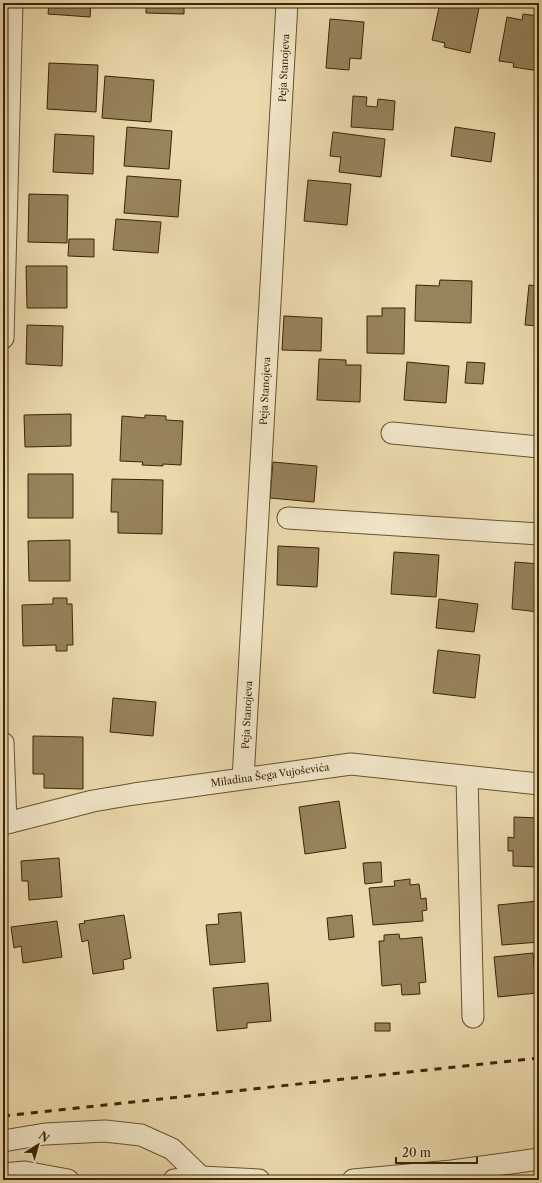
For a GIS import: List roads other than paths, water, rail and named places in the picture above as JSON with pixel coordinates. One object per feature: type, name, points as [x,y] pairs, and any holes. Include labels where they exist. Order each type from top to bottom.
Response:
[{"type":"street","points":[[3,338],[12,3]]},
{"type":"street","name":"Peja Stanojeva","points":[[243,779],[287,3]]},
{"type":"street","points":[[392,433],[539,447]]},
{"type":"street","points":[[288,518],[539,534]]},
{"type":"street","points":[[3,743],[5,824]]},
{"type":"street","name":"Miladina Šega Vujoševića","points":[[5,824],[93,801],[166,789],[351,764],[539,784]]},
{"type":"street","points":[[467,776],[473,1017]]},
{"type":"street","points":[[3,1141],[45,1134],[105,1131],[141,1135],[172,1149],[201,1177]]},
{"type":"street","points":[[353,1180],[452,1171],[539,1159]]},
{"type":"street","points":[[3,1174],[25,1172],[68,1180]]},
{"type":"street","points":[[174,1180],[201,1177],[259,1180]]},
{"type":"railway","points":[[3,1116],[539,1058]]}]
